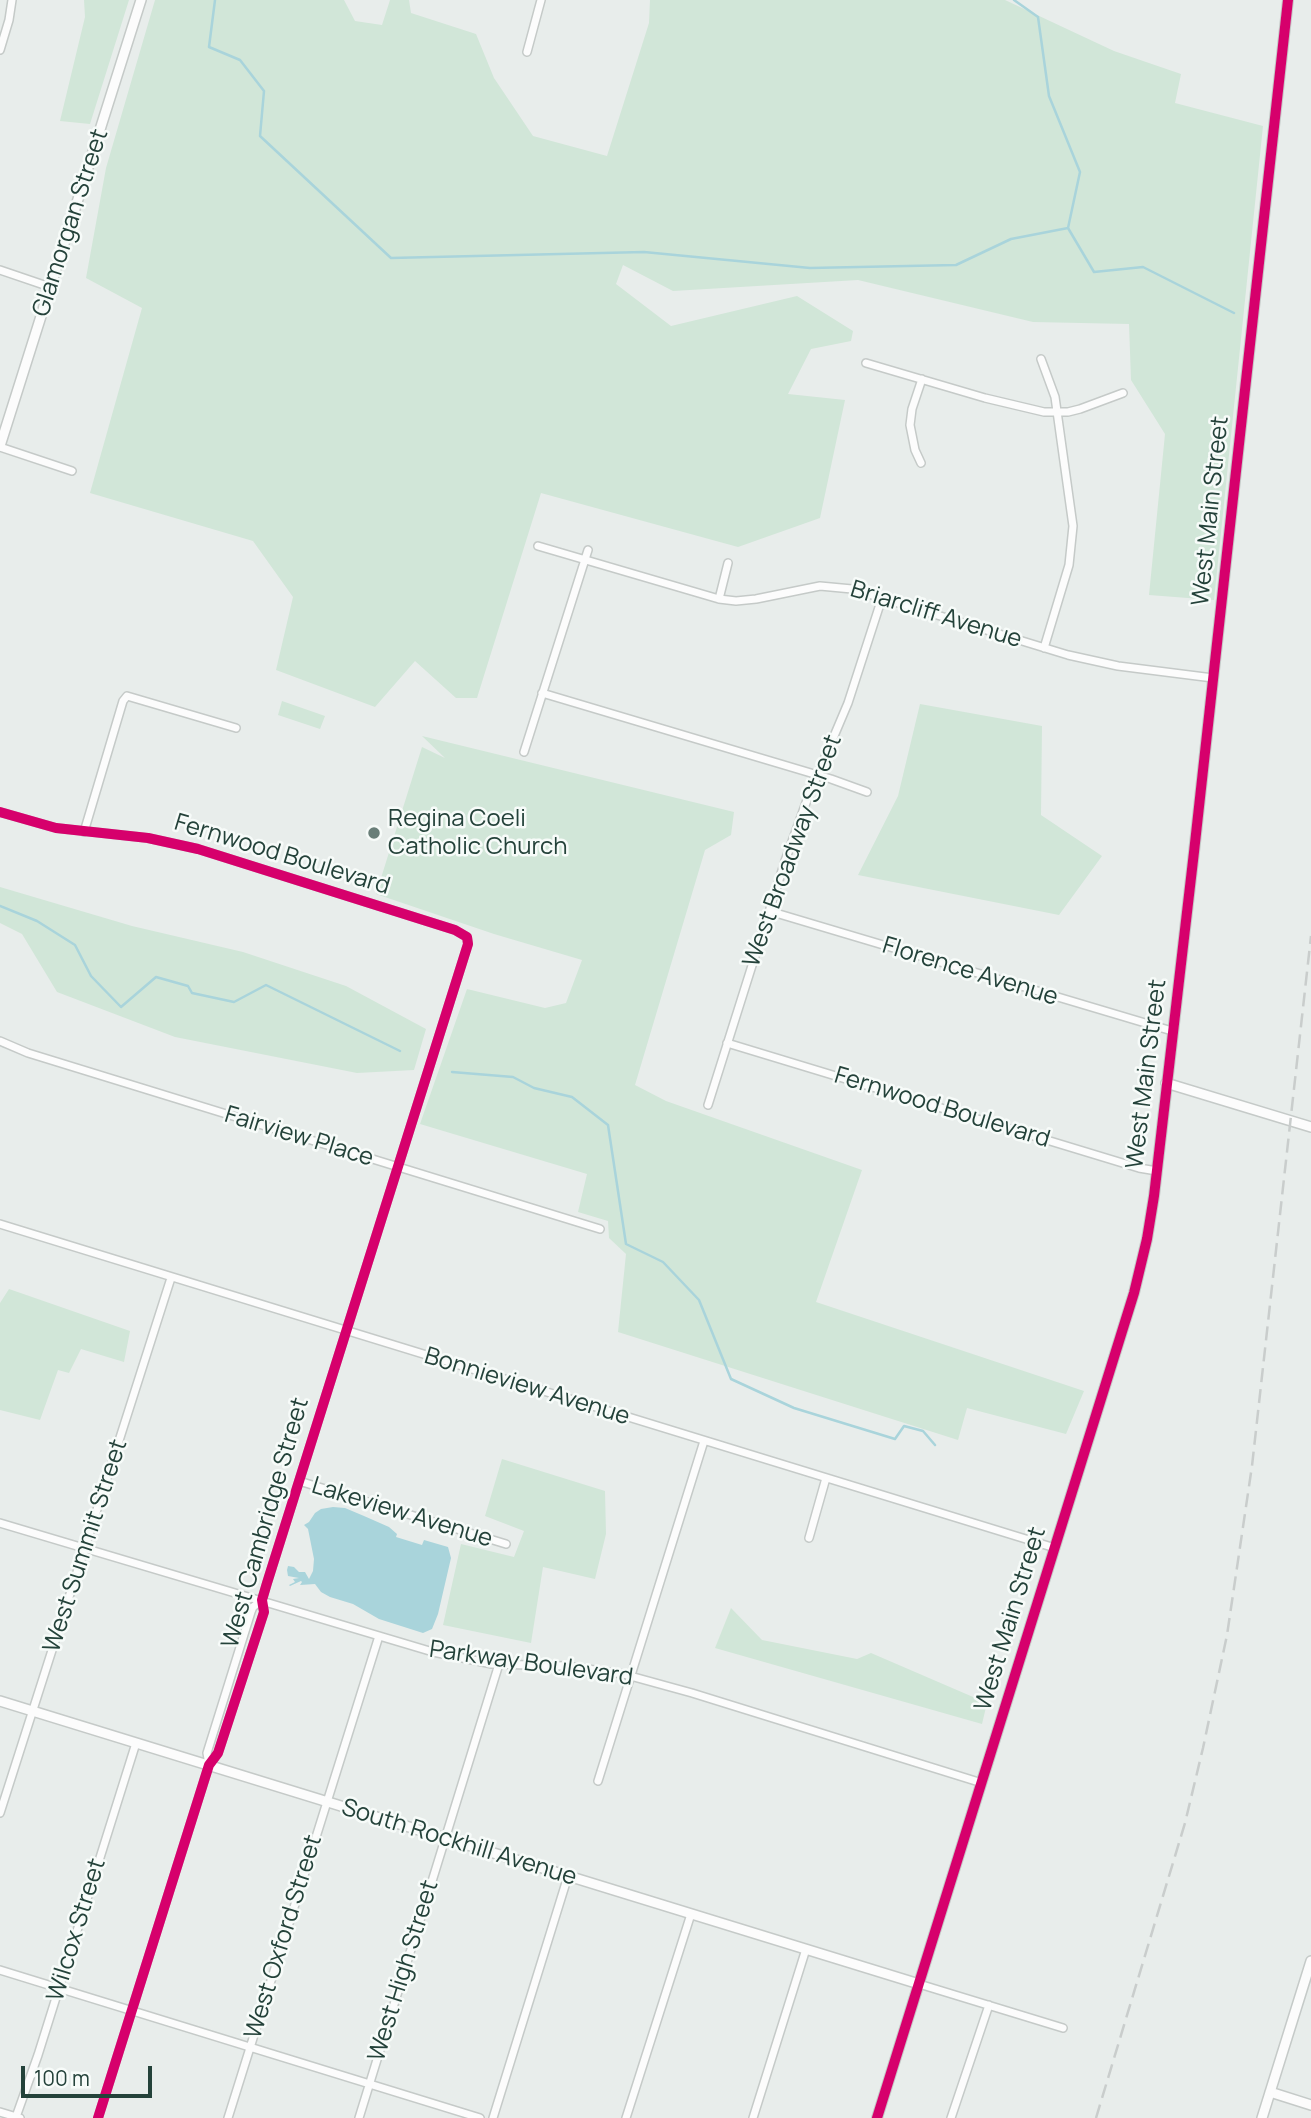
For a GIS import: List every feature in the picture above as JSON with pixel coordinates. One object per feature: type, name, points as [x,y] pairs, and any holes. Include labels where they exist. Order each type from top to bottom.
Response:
[{"type":"street","points":[[0,50],[12,0]]},
{"type":"street","name":"Glamorgan Street","points":[[0,447],[141,0]]},
{"type":"street","points":[[527,52],[541,0]]},
{"type":"street","name":"West Main Street","points":[[877,2118],[1138,1278],[1150,1227],[1288,0]]},
{"type":"street","points":[[0,270],[50,287]]},
{"type":"street","points":[[1041,359],[1052,384],[1058,412],[1071,499],[1073,537],[1064,583],[1044,648]]},
{"type":"street","points":[[866,363],[1028,410],[1058,412],[1080,409],[1124,393]]},
{"type":"street","points":[[921,463],[911,437],[910,425],[912,409],[922,379]]},
{"type":"street","points":[[0,447],[72,471]]},
{"type":"street","name":"Briarcliff Avenue","points":[[538,546],[719,599],[756,599],[826,586],[852,589],[1044,648],[1118,666],[1213,678]]},
{"type":"street","points":[[524,752],[588,550]]},
{"type":"street","points":[[719,599],[728,563]]},
{"type":"street","name":"West Broadway Street","points":[[708,1105],[794,835],[848,703],[882,598]]},
{"type":"street","points":[[542,693],[867,792]]},
{"type":"street","points":[[84,832],[123,701],[127,696],[236,728]]},
{"type":"street","name":"Fernwood Boulevard","points":[[0,812],[47,826],[148,838],[198,849],[455,930],[467,937]]},
{"type":"street","name":"Florence Avenue","points":[[769,911],[1172,1031]]},
{"type":"street","name":"West Cambridge Street","points":[[98,2118],[209,1765],[217,1756],[223,1741],[264,1612],[262,1600],[468,944],[467,937]]},
{"type":"street","name":"Fairview Place","points":[[0,1041],[28,1053],[600,1229]]},
{"type":"street","name":"Fernwood Boulevard","points":[[727,1043],[1139,1168],[1157,1171]]},
{"type":"street","points":[[1166,1083],[1311,1127]]},
{"type":"street","name":"Bonnieview Avenue","points":[[0,1224],[1055,1548]]},
{"type":"street","name":"West Summit Street","points":[[0,1813],[171,1278]]},
{"type":"street","points":[[598,1781],[704,1441]]},
{"type":"street","points":[[809,1538],[826,1478]]},
{"type":"street","name":"Lakeview Avenue","points":[[299,1481],[506,1544]]},
{"type":"street","name":"Parkway Boulevard","points":[[0,1523],[458,1658],[499,1664],[566,1666],[631,1676],[982,1783]]},
{"type":"street","name":"West Cambridge Street","points":[[209,1765],[206,1753],[251,1612],[262,1600]]},
{"type":"street","name":"West Oxford Street","points":[[228,2118],[379,1636]]},
{"type":"street","name":"West High Street","points":[[359,2118],[499,1664]]},
{"type":"street","name":"South Rockhill Avenue","points":[[0,1701],[919,1984]]},
{"type":"street","name":"Wilcox Street","points":[[19,2117],[135,1743]]},
{"type":"street","points":[[493,2118],[568,1876]]},
{"type":"street","points":[[626,2118],[691,1913]]},
{"type":"street","points":[[753,2118],[806,1949]]},
{"type":"street","points":[[1262,2118],[1311,1961]]},
{"type":"street","points":[[0,1970],[480,2118]]},
{"type":"street","points":[[919,1984],[1063,2028]]},
{"type":"street","points":[[951,2118],[989,2005]]},
{"type":"street","points":[[1270,2092],[1311,2105]]},
{"type":"street","points":[[0,2112],[19,2117]]},
{"type":"green space","points":[[84,0],[129,0],[90,124],[60,121],[85,17]]},
{"type":"green space","points":[[155,0],[344,0],[355,21],[382,25],[390,0],[409,0],[411,13],[476,34],[494,78],[533,136],[607,156],[649,23],[650,0],[1005,0],[1114,51],[1181,74],[1175,103],[1263,126],[1214,600],[1149,595],[1165,434],[1131,380],[1129,324],[1033,322],[858,280],[673,291],[623,265],[616,284],[671,326],[797,296],[853,331],[851,341],[811,349],[788,394],[845,400],[820,518],[738,547],[541,493],[477,698],[456,698],[415,661],[375,707],[276,670],[293,597],[253,541],[90,493],[142,308],[86,278],[106,168]]},
{"type":"green space","points":[[282,701],[325,716],[320,729],[278,715]]},
{"type":"green space","points":[[920,704],[1042,726],[1041,815],[1102,856],[1059,915],[858,875],[898,796]]},
{"type":"green space","points":[[422,736],[734,812],[731,835],[705,850],[635,1085],[666,1101],[862,1170],[816,1302],[1084,1391],[1066,1434],[967,1408],[958,1440],[618,1332],[626,1254],[609,1238],[608,1221],[578,1212],[587,1174],[420,1124],[467,989],[545,1008],[566,1003],[582,960],[376,894],[422,747],[445,758]]},
{"type":"green space","points":[[0,887],[132,926],[243,952],[346,986],[426,1029],[414,1070],[357,1073],[175,1037],[57,992],[22,934],[0,923]]},
{"type":"green space","points":[[9,1289],[130,1331],[124,1362],[81,1349],[69,1373],[58,1370],[40,1420],[0,1410],[0,1303]]},
{"type":"green space","points":[[502,1459],[605,1491],[606,1534],[595,1579],[543,1567],[531,1643],[443,1625],[461,1544],[514,1557],[524,1531],[485,1516]]},
{"type":"green space","points":[[731,1608],[762,1640],[857,1659],[871,1653],[987,1703],[982,1724],[715,1648]]},
{"type":"water","points":[[345,1508],[389,1527],[397,1534],[396,1537],[422,1545],[424,1540],[448,1547],[451,1558],[432,1629],[423,1633],[379,1619],[353,1604],[330,1597],[321,1592],[315,1584],[300,1585],[301,1581],[289,1585],[295,1582],[293,1579],[299,1578],[288,1576],[288,1566],[305,1572],[309,1579],[313,1571],[314,1559],[308,1529],[304,1525],[321,1509]]},
{"type":"waterway","points":[[215,0],[209,47],[240,60],[264,91],[260,136],[391,258],[644,252],[810,268],[956,265],[1011,239],[1068,228]]},
{"type":"waterway","points":[[1014,0],[1038,17],[1049,96],[1080,172],[1068,228],[1094,272],[1143,267],[1234,313]]},
{"type":"waterway","points":[[0,906],[37,921],[75,945],[91,976],[121,1007],[156,977],[188,986],[192,993],[234,1002],[266,985],[400,1051]]},
{"type":"waterway","points":[[452,1072],[513,1077],[534,1088],[572,1097],[608,1125],[626,1244],[663,1262],[699,1300],[731,1379],[794,1408],[895,1439],[904,1426],[923,1431],[935,1445]]},
{"type":"railway","points":[[1096,2118],[1185,1823],[1227,1635],[1252,1466],[1311,936]]},
{"type":"cycle path","points":[[877,2118],[1134,1293],[1147,1239],[1194,852],[1288,0]]},
{"type":"cycle path","points":[[0,812],[56,828],[148,838],[198,849],[455,930],[467,937],[468,944],[267,1583],[262,1600],[264,1612],[218,1753],[209,1765],[98,2118]]},
{"type":"place","name":"Regina Coeli Catholic Church","points":[[374,833]]}]
